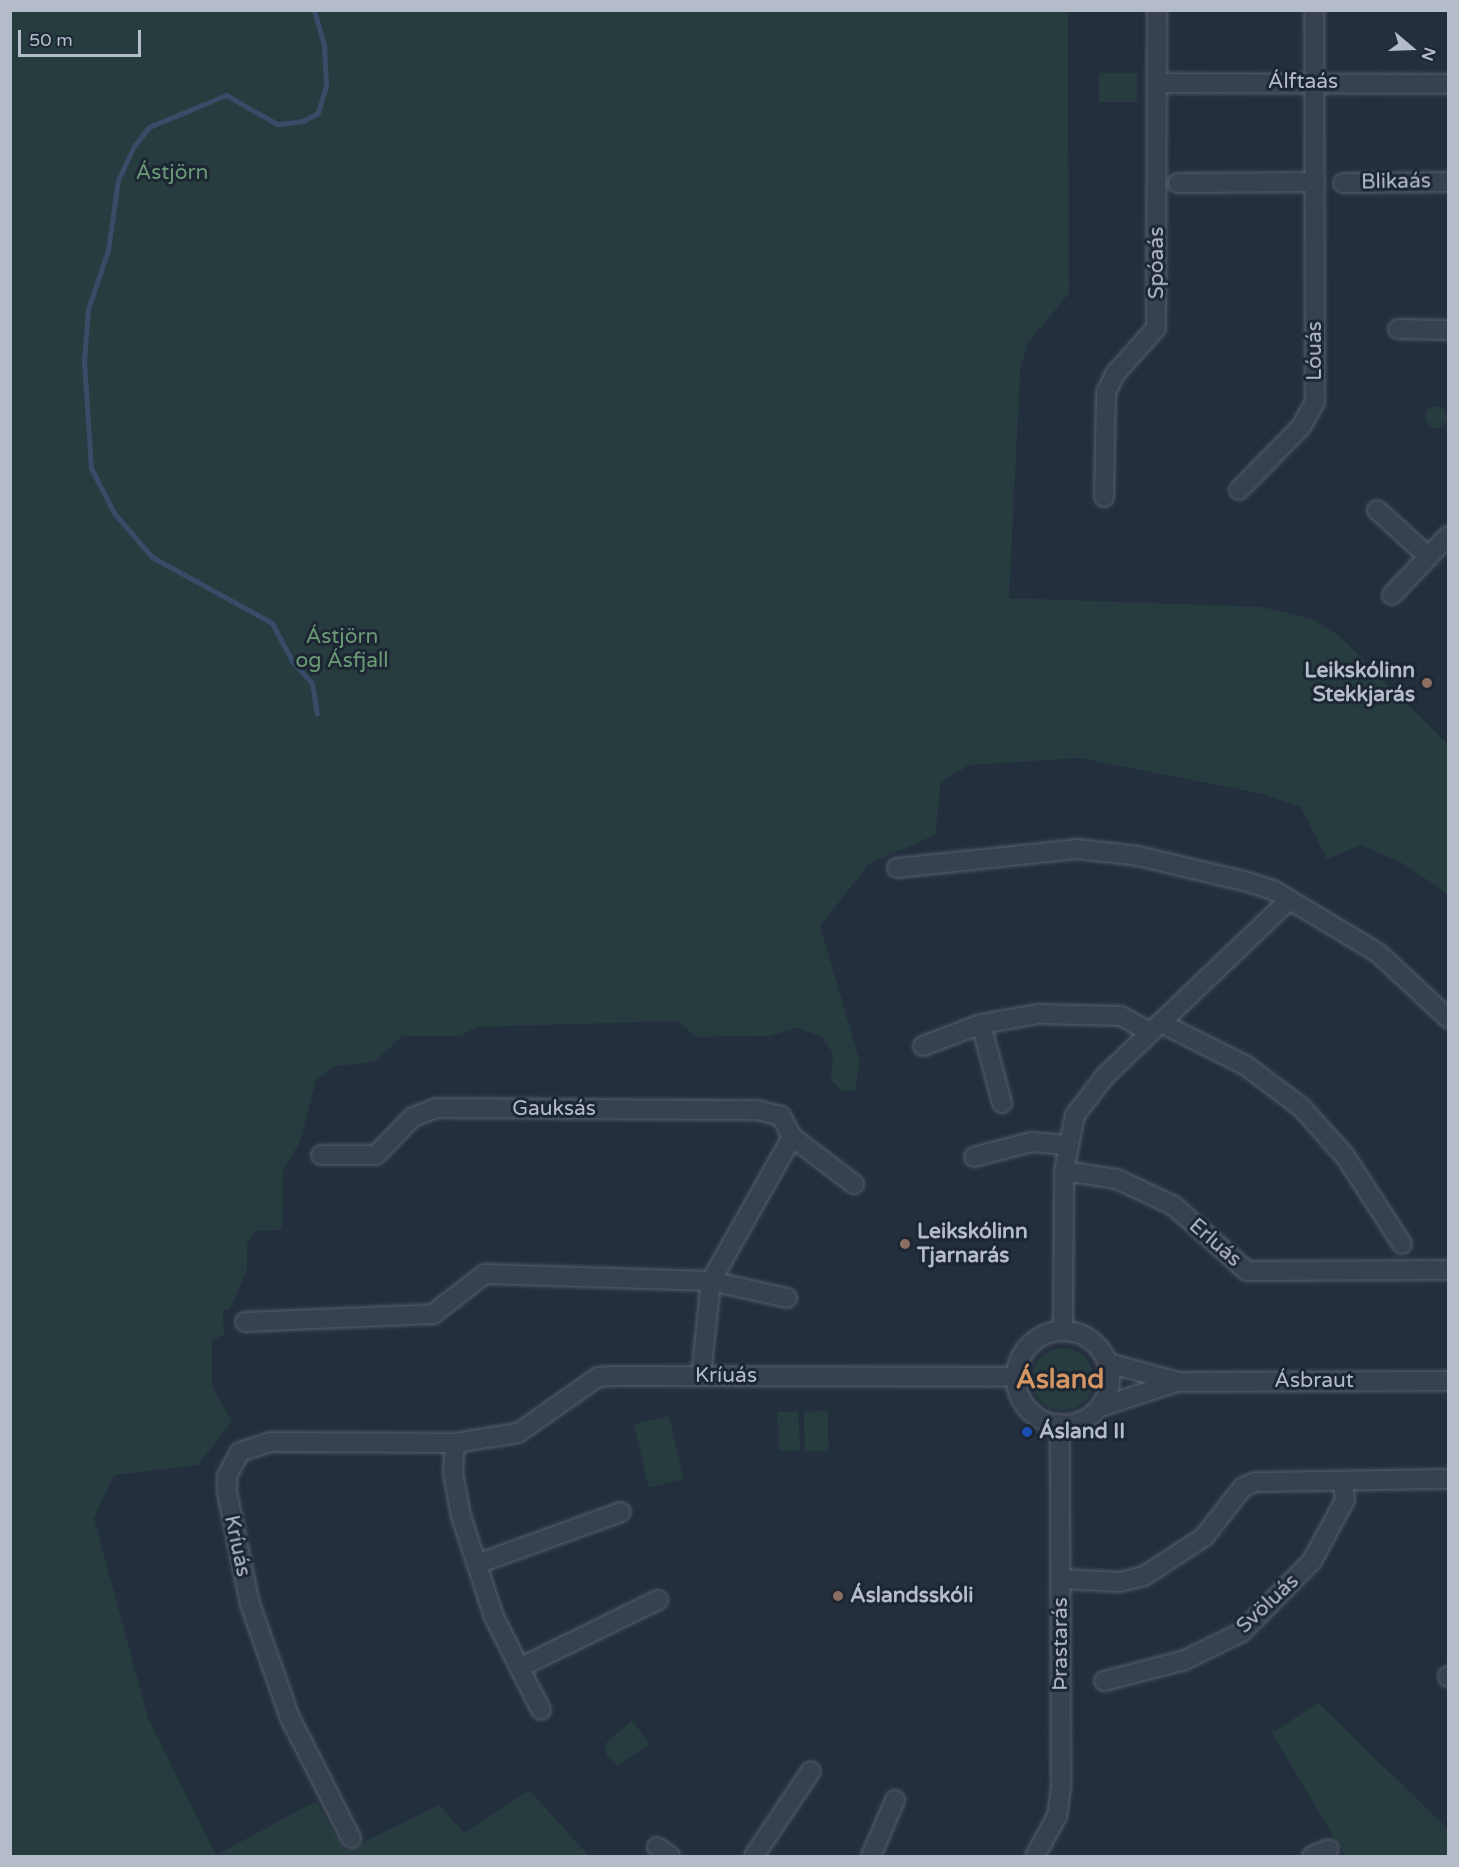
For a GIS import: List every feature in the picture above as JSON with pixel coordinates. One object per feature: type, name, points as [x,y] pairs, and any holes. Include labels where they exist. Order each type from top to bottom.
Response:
[{"type":"street","name":"Spóaás","points":[[1104,497],[1106,393],[1115,374],[1156,328],[1157,10]]},
{"type":"street","name":"Lóuás","points":[[1239,490],[1301,426],[1316,402],[1314,10]]},
{"type":"street","name":"Álftaás","points":[[1157,83],[1449,84]]},
{"type":"street","points":[[1178,183],[1315,182]]},
{"type":"street","name":"Blikaás","points":[[1343,183],[1449,182]]},
{"type":"street","points":[[1398,329],[1449,330]]},
{"type":"street","points":[[1377,510],[1429,557]]},
{"type":"street","points":[[1392,595],[1449,536]]},
{"type":"street","points":[[897,868],[1077,849],[1170,863],[1248,882],[1289,900],[1378,953],[1449,1018]]},
{"type":"street","points":[[1063,1330],[1066,1145],[1090,1092],[1289,900]]},
{"type":"street","points":[[923,1046],[981,1024],[1075,1013],[1121,1016],[1156,1028],[1245,1065],[1301,1107],[1345,1156],[1402,1244]]},
{"type":"street","points":[[981,1024],[1002,1103]]},
{"type":"street","name":"Gauksás","points":[[321,1155],[376,1155],[413,1117],[436,1108],[770,1111],[788,1125],[792,1137],[854,1184]]},
{"type":"street","points":[[701,1376],[711,1281],[792,1137]]},
{"type":"street","points":[[974,1157],[1031,1142],[1066,1145]]},
{"type":"street","name":"Erluás","points":[[1064,1171],[1118,1179],[1174,1206],[1247,1271],[1449,1270]]},
{"type":"street","points":[[245,1322],[434,1314],[485,1274],[711,1281],[787,1298]]},
{"type":"street","points":[[1063,1330],[1091,1340],[1108,1364],[1108,1386],[1100,1407],[1089,1417],[1060,1424],[1028,1409],[1016,1377],[1025,1350],[1042,1336],[1063,1330]]},
{"type":"street","name":"Ásbraut","points":[[1108,1364],[1179,1382],[1449,1381]]},
{"type":"street","name":"Kríuás","points":[[351,1838],[290,1718],[265,1651],[236,1548],[227,1476],[240,1452],[271,1442],[455,1443],[536,1425],[598,1377],[1016,1377]]},
{"type":"street","name":"Ásbraut","points":[[1100,1407],[1179,1382]]},
{"type":"street","name":"Þrastarás","points":[[1035,1857],[1058,1816],[1061,1786],[1060,1424]]},
{"type":"street","points":[[455,1443],[453,1473],[477,1564],[519,1668],[541,1710]]},
{"type":"street","points":[[1062,1579],[1120,1582],[1144,1576],[1204,1537],[1243,1487],[1255,1482],[1449,1479]]},
{"type":"street","name":"Svöluás","points":[[1104,1681],[1185,1660],[1242,1632],[1312,1561],[1345,1500],[1342,1481]]},
{"type":"street","points":[[477,1564],[621,1512]]},
{"type":"street","points":[[519,1668],[658,1600]]},
{"type":"street","points":[[754,1857],[811,1771]]},
{"type":"street","points":[[871,1857],[895,1800]]},
{"type":"street","points":[[1312,1857],[1329,1849]]},
{"type":"green space","name":"Ástjörn og Ásfjall","points":[[10,11],[1068,11],[1069,293],[1027,344],[1020,372],[1009,598],[1262,607],[1312,619],[1338,635],[1448,745],[1448,894],[1402,863],[1361,845],[1327,859],[1301,807],[1263,794],[1080,758],[969,765],[941,782],[935,835],[869,864],[820,926],[860,1062],[855,1090],[842,1091],[831,1080],[833,1053],[821,1036],[796,1028],[769,1036],[695,1037],[678,1021],[477,1027],[460,1036],[403,1036],[374,1062],[336,1066],[316,1080],[300,1142],[283,1170],[282,1230],[255,1231],[247,1244],[247,1269],[230,1309],[223,1310],[224,1335],[212,1340],[212,1387],[232,1421],[198,1465],[114,1475],[94,1518],[148,1718],[216,1855],[316,1801],[345,1851],[439,1805],[464,1833],[529,1790],[589,1856],[11,1856]]},
{"type":"green space","points":[[1099,73],[1137,73],[1137,102],[1099,102]]},
{"type":"green space","points":[[1436,406],[1444,409],[1447,417],[1444,425],[1436,428],[1428,425],[1425,417],[1428,409]]},
{"type":"green space","points":[[1057,1348],[1069,1348],[1085,1357],[1092,1367],[1094,1379],[1092,1391],[1085,1401],[1069,1410],[1057,1410],[1046,1405],[1037,1396],[1032,1385],[1032,1373],[1037,1362],[1046,1353]]},
{"type":"green space","points":[[798,1411],[800,1450],[779,1451],[777,1412]]},
{"type":"green space","points":[[804,1411],[828,1411],[829,1451],[805,1451]]},
{"type":"green space","points":[[669,1416],[684,1479],[649,1487],[634,1424]]},
{"type":"green space","points":[[1318,1703],[1447,1828],[1448,1856],[1345,1856],[1272,1733]]},
{"type":"green space","points":[[632,1720],[650,1745],[618,1765],[607,1756],[605,1744]]},
{"type":"waterway","points":[[314,10],[324,46],[326,86],[318,113],[303,121],[277,124],[226,95],[149,127],[134,146],[118,180],[108,250],[88,309],[84,361],[91,468],[114,513],[152,557],[272,623],[292,661],[312,683],[317,714]]},
{"type":"place","name":"Leikskólinn Stekkjarás","points":[[1427,683]]},
{"type":"place","name":"Leikskólinn Tjarnarás","points":[[905,1244]]},
{"type":"place","name":"Ásland II","points":[[1027,1432]]},
{"type":"place","name":"Áslandsskóli","points":[[838,1596]]},
{"type":"district","name":"Ásland","points":[[1060,1380]]},
{"type":"park label","name":"Ástjörn","points":[[172,173]]}]
